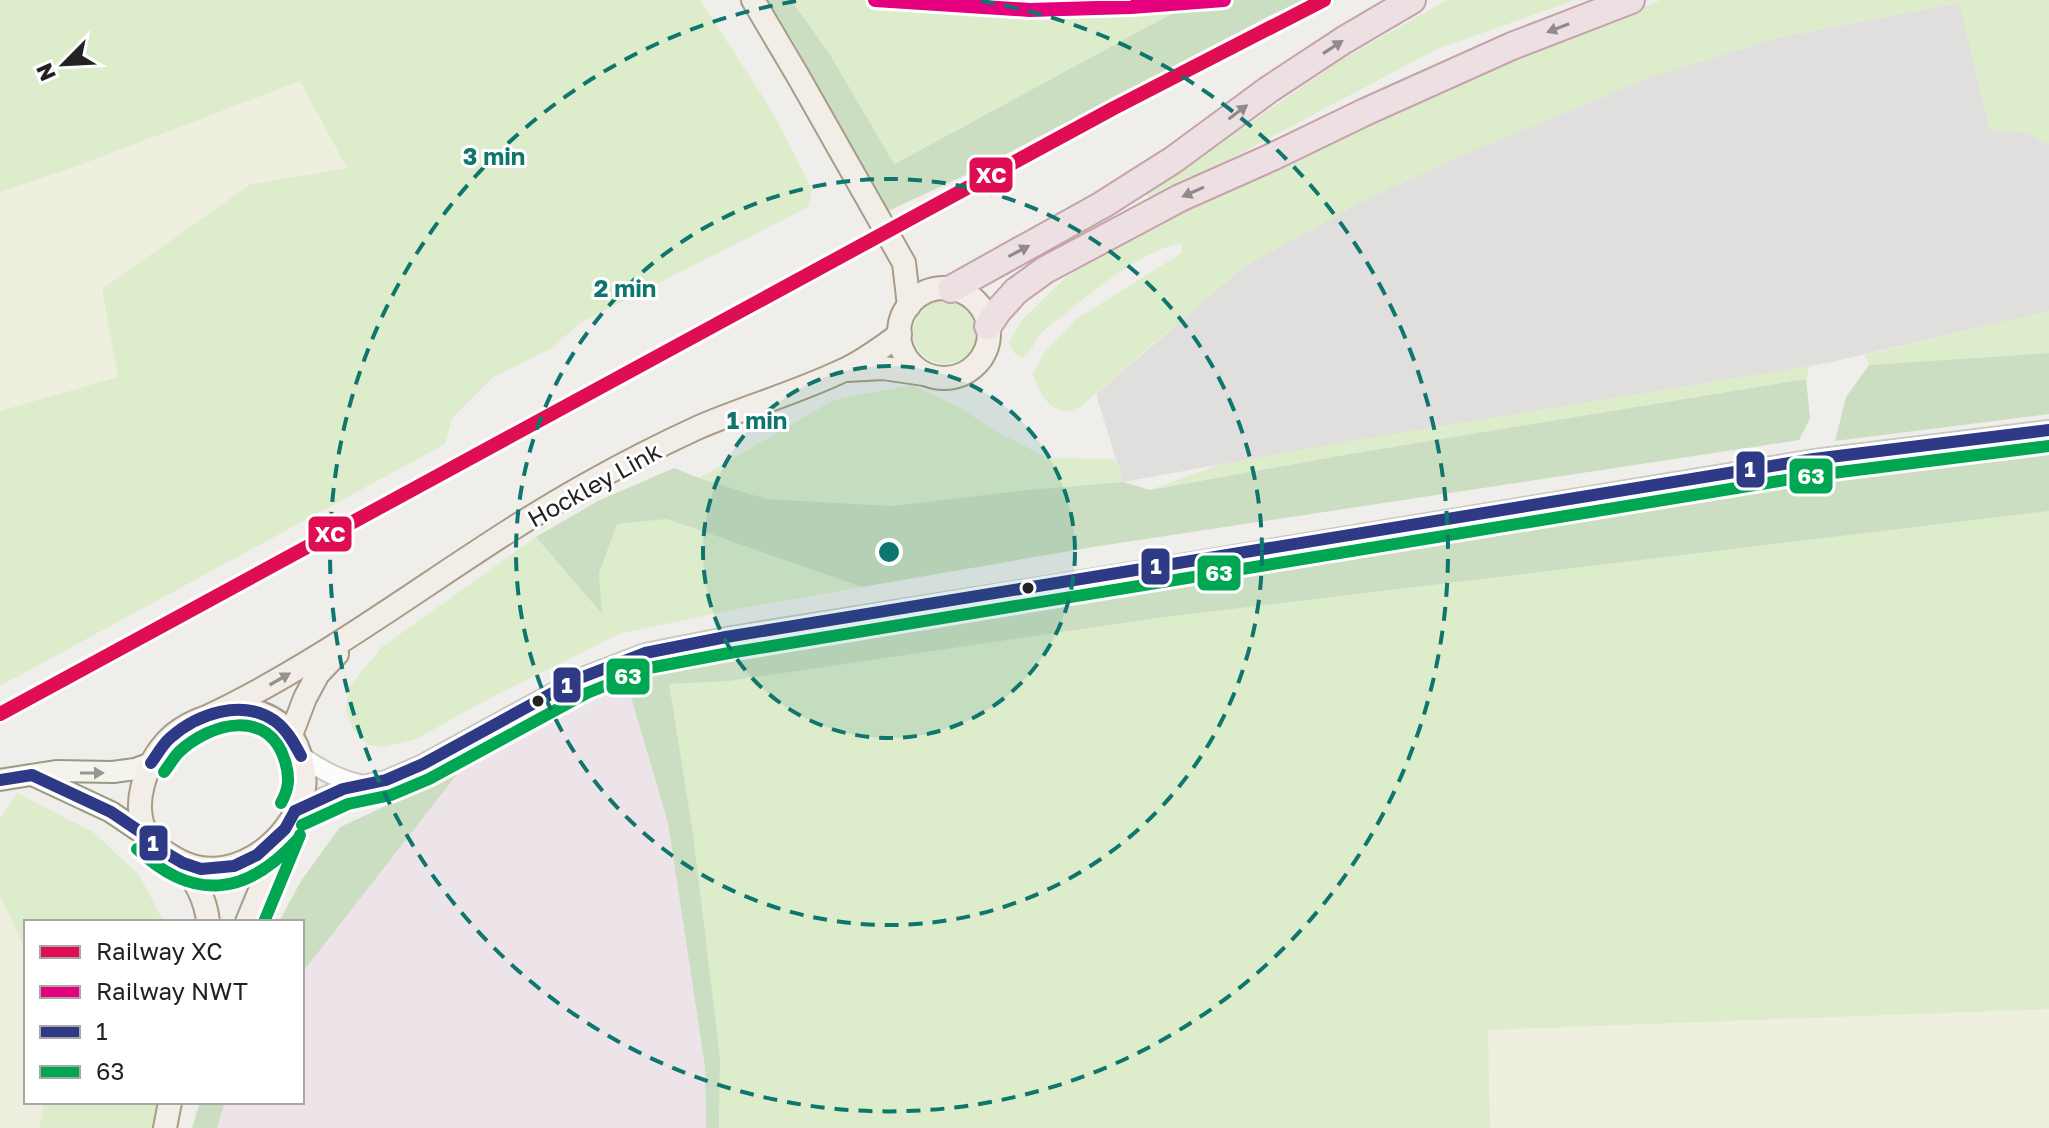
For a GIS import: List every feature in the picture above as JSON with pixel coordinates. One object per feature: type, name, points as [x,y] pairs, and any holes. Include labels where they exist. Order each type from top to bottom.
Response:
[{"type":"highway","points":[[946,288],[1102,205],[1173,160],[1268,90],[1412,0]]},
{"type":"highway","points":[[988,326],[1016,291],[1045,270],[1180,198],[1512,46],[1631,0]]},
{"type":"main road","points":[[753,0],[904,263],[909,306]]},
{"type":"main road","points":[[904,263],[946,288],[971,297],[979,305],[988,326],[987,348],[982,358],[967,372],[947,378],[926,374],[915,367],[901,346],[900,334],[900,324],[909,306],[929,291],[946,288]]},
{"type":"main road","name":"Hockley Link","points":[[211,715],[281,679],[589,483],[697,429],[844,370],[900,334]]},
{"type":"main road","name":"Hockley Link","points":[[844,370],[883,368],[926,374]]},
{"type":"main road","name":"Hockley Link","points":[[291,735],[318,674],[360,630]]},
{"type":"main road","points":[[148,837],[140,804],[142,788],[151,763],[168,740],[211,715],[245,709],[270,716],[291,735],[301,756],[304,791],[248,920]]},
{"type":"main road","points":[[0,780],[56,771],[113,772],[151,763]]},
{"type":"main road","points":[[32,775],[111,812],[148,837],[159,849],[201,869],[234,866],[257,855],[290,820]]},
{"type":"main road","points":[[183,863],[203,899],[208,920]]},
{"type":"street","points":[[290,820],[326,796],[399,775],[580,678],[645,653],[726,637],[1814,459],[2049,430]]},
{"type":"street","points":[[301,756],[329,774],[360,784]]},
{"type":"shaded area","points":[[1959,3],[1990,130],[2023,132],[2049,144],[2049,311],[1827,363],[1344,442],[1123,482],[1096,394],[1244,267],[1363,201],[1463,155],[1651,77],[1781,37]]},
{"type":"shaded area","points":[[625,677],[668,823],[705,1067],[706,1128],[217,1128],[224,1104],[304,1104],[304,970],[458,773]]},
{"type":"green space","points":[[0,0],[700,0],[772,111],[812,189],[808,207],[580,323],[552,348],[492,378],[452,418],[445,444],[0,686],[0,411],[118,377],[102,289],[251,184],[347,168],[300,81],[0,192]]},
{"type":"green space","points":[[765,0],[791,0],[829,53],[894,164],[1197,0],[1305,0],[970,173],[888,211],[791,38]]},
{"type":"green space","points":[[791,0],[1197,0],[893,164],[829,53]]},
{"type":"green space","points":[[1447,0],[1575,0],[1437,49],[1152,200],[1142,191],[1217,146],[1341,60]]},
{"type":"green space","points":[[1661,0],[2049,0],[2049,144],[2023,132],[1990,130],[1958,3],[1781,37],[1651,77],[1463,155],[1363,201],[1167,332],[1080,407],[1060,410],[1044,398],[1033,374],[1044,353],[1075,320],[1182,253],[1182,243],[1152,253],[1120,272],[1046,328],[1022,358],[1014,353],[1009,342],[1022,320],[1066,277],[1164,220],[1558,39]]},
{"type":"green space","points":[[300,81],[347,169],[251,184],[201,218],[102,289],[118,377],[0,411],[0,192]]},
{"type":"green space","points":[[939,300],[951,300],[968,309],[975,320],[975,344],[968,355],[951,364],[939,364],[927,359],[918,350],[913,338],[913,326],[918,314],[927,305]]},
{"type":"green space","points":[[2049,311],[2049,353],[1869,365],[1864,355]]},
{"type":"green space","points":[[1813,353],[1806,379],[1150,490],[1287,440]]},
{"type":"green space","points":[[2049,353],[2049,414],[1835,441],[1846,397],[1869,365]]},
{"type":"green space","points":[[1806,379],[1810,418],[1799,440],[1093,547],[862,587],[667,519],[617,524],[599,573],[602,614],[536,537],[598,501],[674,468],[766,499],[892,506],[1123,482],[1150,490]]},
{"type":"green space","points":[[912,385],[961,408],[993,430],[1048,458],[1115,459],[1123,482],[892,506],[766,499],[699,478],[834,400]]},
{"type":"green space","points":[[2049,446],[2049,511],[1165,617],[729,681],[669,684],[693,834],[720,1058],[719,1128],[706,1128],[705,1067],[668,823],[625,677],[712,658],[1799,479]]},
{"type":"green space","points":[[2049,511],[2049,1009],[1488,1030],[1490,1128],[719,1128],[720,1058],[669,684],[729,681],[1165,617]]},
{"type":"green space","points":[[667,519],[862,587],[619,634],[416,739],[384,747],[368,745],[353,730],[346,709],[349,687],[382,647],[536,537],[601,613],[599,573],[616,524]]},
{"type":"green space","points":[[458,773],[304,970],[304,920],[280,920],[301,881],[340,827]]},
{"type":"green space","points":[[17,793],[93,832],[139,875],[163,920],[24,920],[24,948],[0,895],[0,819]]},
{"type":"green space","points":[[0,895],[24,948],[24,1104],[45,1104],[39,1128],[0,1128]]},
{"type":"green space","points":[[2049,1009],[2049,1128],[1490,1128],[1487,1030]]},
{"type":"green space","points":[[45,1104],[158,1104],[153,1128],[39,1128]]},
{"type":"green space","points":[[199,1104],[224,1104],[217,1128],[192,1128]]},
{"type":"rail line","name":"NWT","points":[[875,0],[1030,10],[1224,0]]},
{"type":"rail line","name":"XC","points":[[0,714],[1114,108],[1324,0]]},
{"type":"transit line","name":"1","points":[[295,811],[343,789],[386,780],[423,764],[580,678],[645,653],[726,637],[1814,459],[2049,430]]},
{"type":"transit line","name":"63","points":[[302,825],[348,804],[391,795],[429,779],[587,693],[649,668],[1816,475],[2049,446]]},
{"type":"transit line","name":"1","points":[[151,763],[167,741],[181,729],[206,716],[234,710],[262,714],[275,721],[287,733],[301,756]]},
{"type":"transit line","name":"63","points":[[164,772],[179,752],[207,733],[238,725],[253,727],[266,733],[277,744],[285,761],[288,783],[281,803]]},
{"type":"transit line","name":"1","points":[[0,780],[32,775],[111,812],[148,837],[159,849],[201,869],[234,866],[257,855],[285,829],[295,811]]},
{"type":"transit line","name":"63","points":[[265,920],[300,835]]},
{"type":"transit line","name":"63","points":[[137,849],[178,878],[219,885],[239,881],[258,872],[278,859],[297,840]]}]
